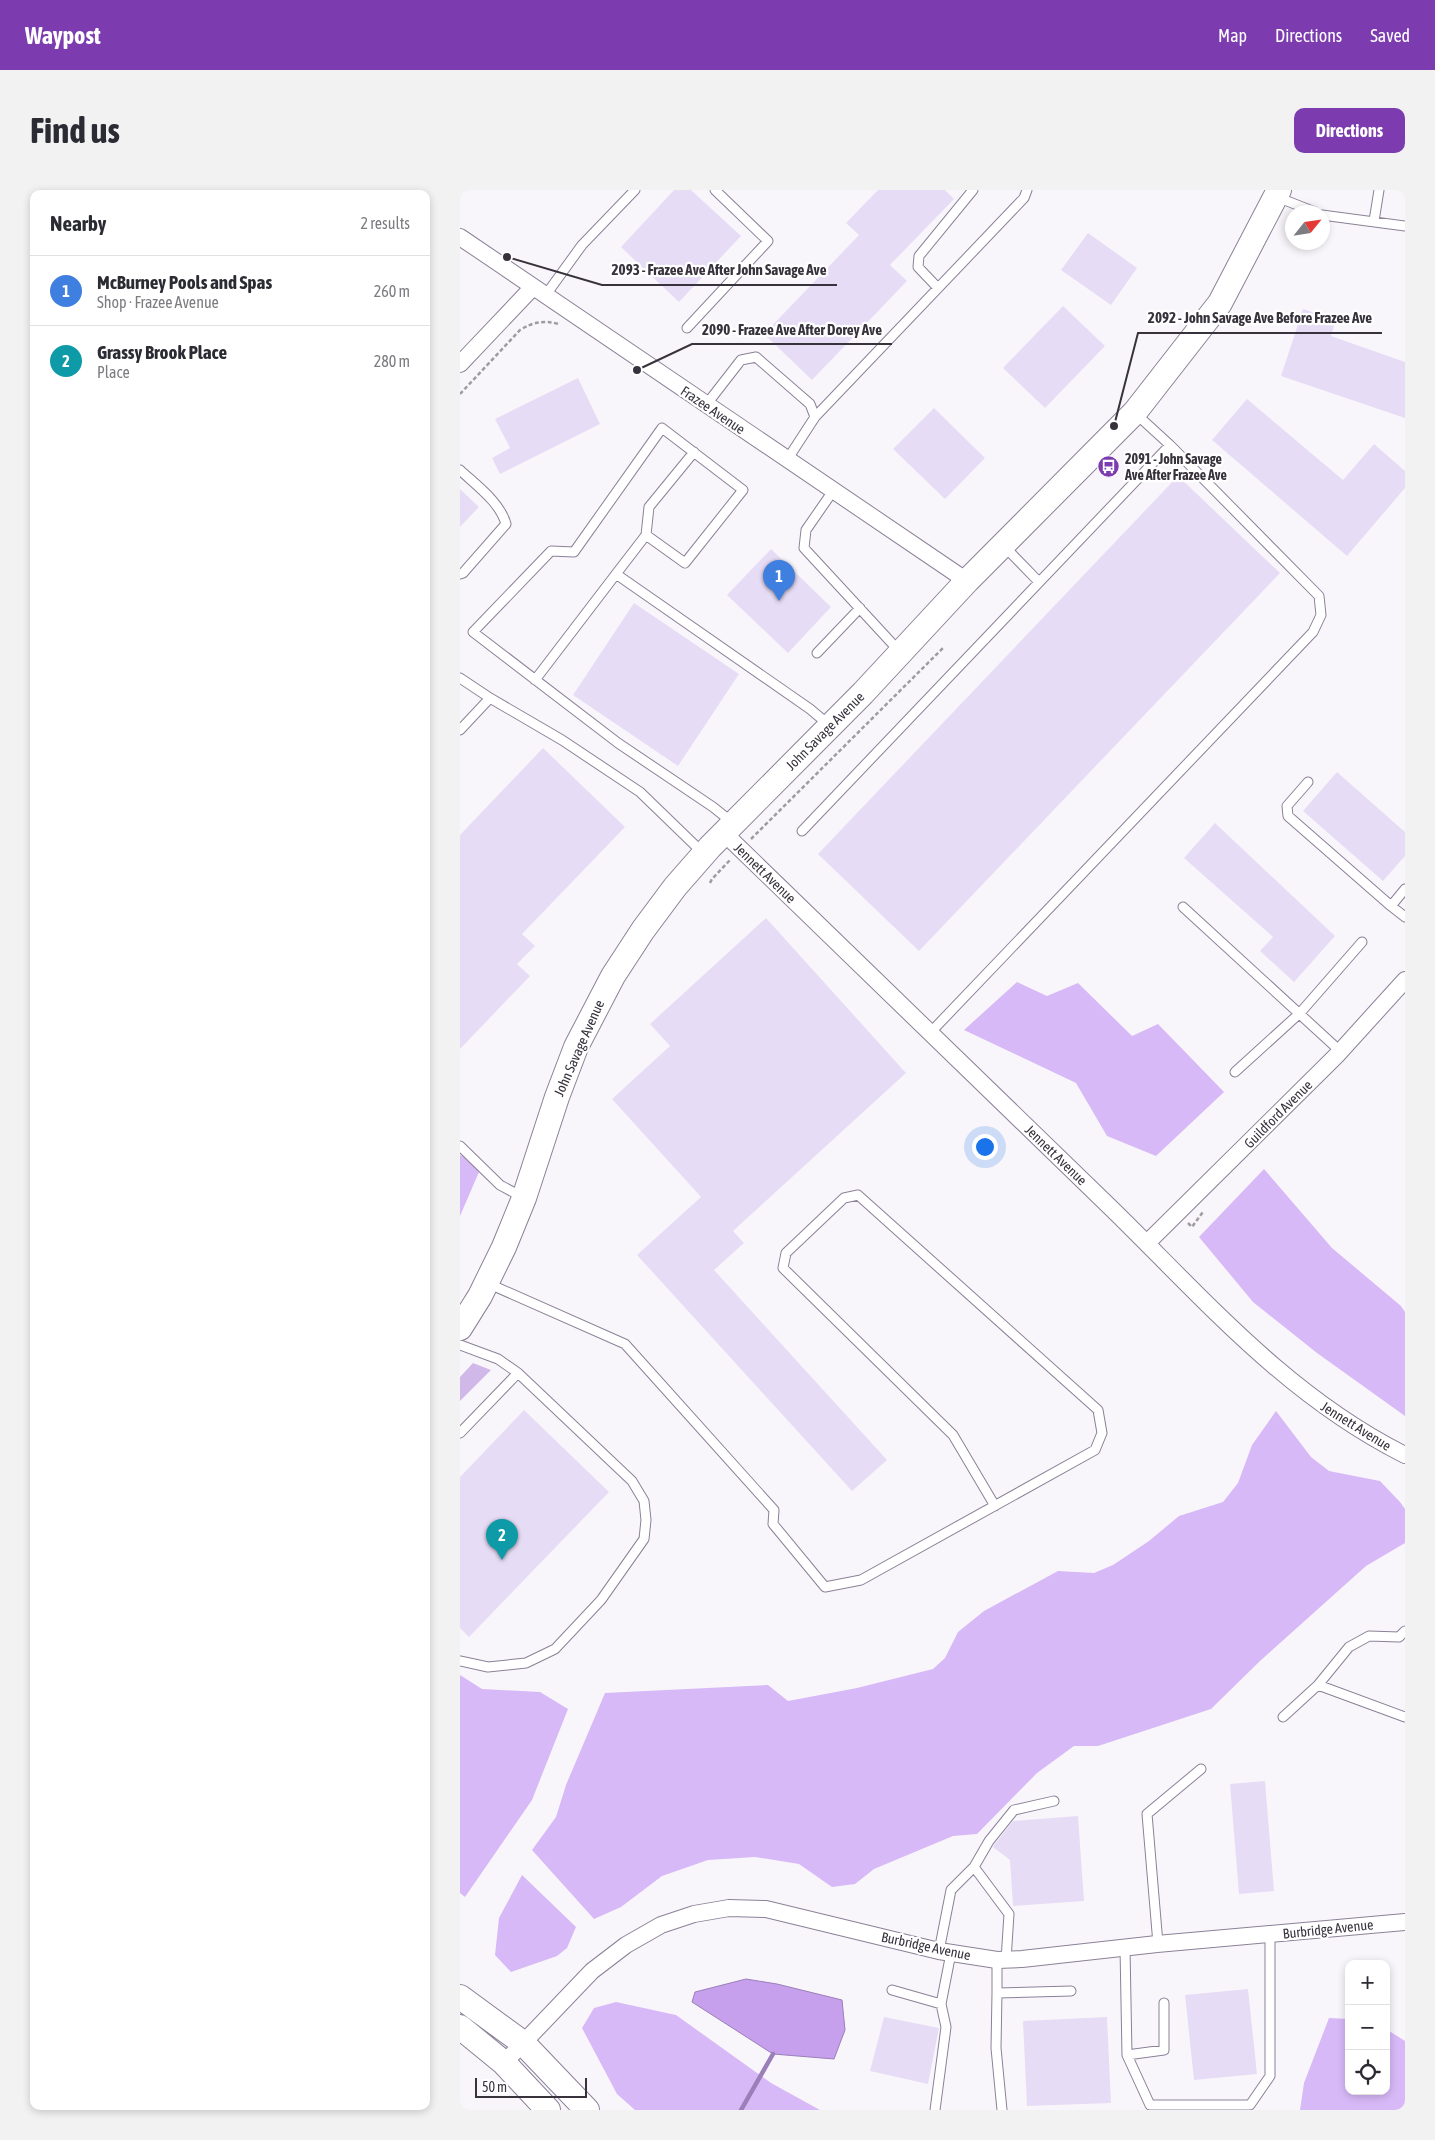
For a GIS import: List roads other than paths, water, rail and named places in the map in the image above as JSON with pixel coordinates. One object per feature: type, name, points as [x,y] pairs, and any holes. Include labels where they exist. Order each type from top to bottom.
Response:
[{"type":"main road","name":"John Savage Avenue","points":[[460,1328],[487,1283],[504,1247],[524,1198],[566,1072],[596,1007],[613,976],[643,930],[704,854],[901,653],[967,581],[1135,412],[1220,304],[1277,194]]},
{"type":"main road","points":[[460,1997],[523,2043],[587,2110]]},
{"type":"main road","points":[[460,2027],[504,2064],[548,2110]]},
{"type":"street","name":"Frazee Avenue","points":[[460,237],[967,581]]},
{"type":"street","points":[[460,364],[539,292]]},
{"type":"street","name":"Jennett Avenue","points":[[729,828],[741,850],[1147,1243],[1244,1340],[1325,1408],[1382,1444],[1405,1455]]},
{"type":"street","name":"Guildford Avenue","points":[[1147,1243],[1340,1051],[1405,980]]},
{"type":"street","name":"Burbridge Avenue","points":[[504,2064],[592,1971],[626,1945],[662,1925],[694,1914],[728,1908],[766,1910],[945,1952],[1002,1960],[1405,1922]]},
{"type":"lane","points":[[539,292],[635,190]]},
{"type":"lane","points":[[687,328],[768,241],[715,190]]},
{"type":"lane","points":[[938,288],[918,267],[919,256],[974,190]]},
{"type":"lane","points":[[788,460],[816,417],[1024,198],[1026,190]]},
{"type":"lane","points":[[1374,221],[1379,190]]},
{"type":"lane","points":[[1277,194],[1300,205]]},
{"type":"lane","points":[[1330,216],[1405,226]]},
{"type":"lane","points":[[706,405],[741,360],[756,357],[810,404],[816,417]]},
{"type":"lane","points":[[930,1033],[1313,632],[1321,615],[1319,596],[1135,412]]},
{"type":"lane","points":[[646,535],[685,563],[743,490],[662,428],[574,552],[551,551],[472,632],[618,743],[713,807],[729,828]]},
{"type":"lane","points":[[802,831],[1170,445]]},
{"type":"lane","points":[[535,680],[646,535],[648,508],[694,452]]},
{"type":"lane","points":[[460,470],[496,505],[506,524],[463,573],[460,574]]},
{"type":"lane","points":[[833,491],[806,530],[804,548],[901,653]]},
{"type":"lane","points":[[1003,545],[1039,582]]},
{"type":"lane","points":[[616,574],[810,709],[830,726]]},
{"type":"lane","points":[[817,653],[860,608]]},
{"type":"lane","points":[[460,678],[490,698],[562,740],[640,792],[704,854]]},
{"type":"lane","points":[[460,730],[490,698]]},
{"type":"lane","points":[[1308,782],[1286,806],[1288,816],[1405,917]]},
{"type":"lane","points":[[1391,906],[1405,889]]},
{"type":"lane","points":[[1183,907],[1340,1051]]},
{"type":"lane","points":[[1235,1072],[1300,1013],[1362,942]]},
{"type":"lane","points":[[460,1146],[500,1185],[524,1198]]},
{"type":"lane","points":[[487,1283],[625,1344],[774,1510],[773,1524],[825,1587],[861,1580],[995,1506],[1095,1450],[1102,1433],[1098,1410],[858,1195],[844,1198],[786,1253],[783,1268],[953,1435],[995,1506]]},
{"type":"lane","points":[[460,1345],[498,1359],[518,1373],[632,1481],[644,1501],[646,1520],[644,1539],[601,1600],[555,1649],[526,1663],[488,1667],[460,1661]]},
{"type":"lane","points":[[460,1434],[518,1373]]},
{"type":"lane","points":[[1283,1717],[1318,1685],[1349,1647],[1369,1636],[1403,1636]]},
{"type":"lane","points":[[1318,1685],[1405,1717]]},
{"type":"lane","points":[[1158,1944],[1147,1814],[1201,1769]]},
{"type":"lane","points":[[935,2110],[946,2027],[941,2004],[951,1890],[974,1867],[989,1841],[1014,1810],[1054,1801]]},
{"type":"lane","points":[[974,1867],[1009,1914],[997,1993],[996,2048],[1002,2110]]},
{"type":"lane","points":[[1125,1948],[1127,2055],[1150,2105],[1250,2105],[1270,2076],[1270,1935]]},
{"type":"lane","points":[[892,1990],[941,2004]]},
{"type":"lane","points":[[997,1993],[1071,1991]]},
{"type":"lane","points":[[1127,2055],[1164,2050],[1164,2003]]},
{"type":"waterway","points":[[741,2110],[773,2054]]},
{"type":"place","name":"2093 - Frazee Ave After John Savage Ave","points":[[507,257]]},
{"type":"place","name":"2090 - Frazee Ave After Dorey Ave","points":[[637,370]]},
{"type":"place","name":"2092 - John Savage Ave Before Frazee Ave","points":[[1114,426]]},
{"type":"place","name":"2091 - John Savage Ave After Frazee Ave","points":[[1109,467]]},
{"type":"place","name":"McBurney Pools and Spas","points":[[779,601]]},
{"type":"place","name":"Grassy Brook Place","points":[[502,1560]]}]
